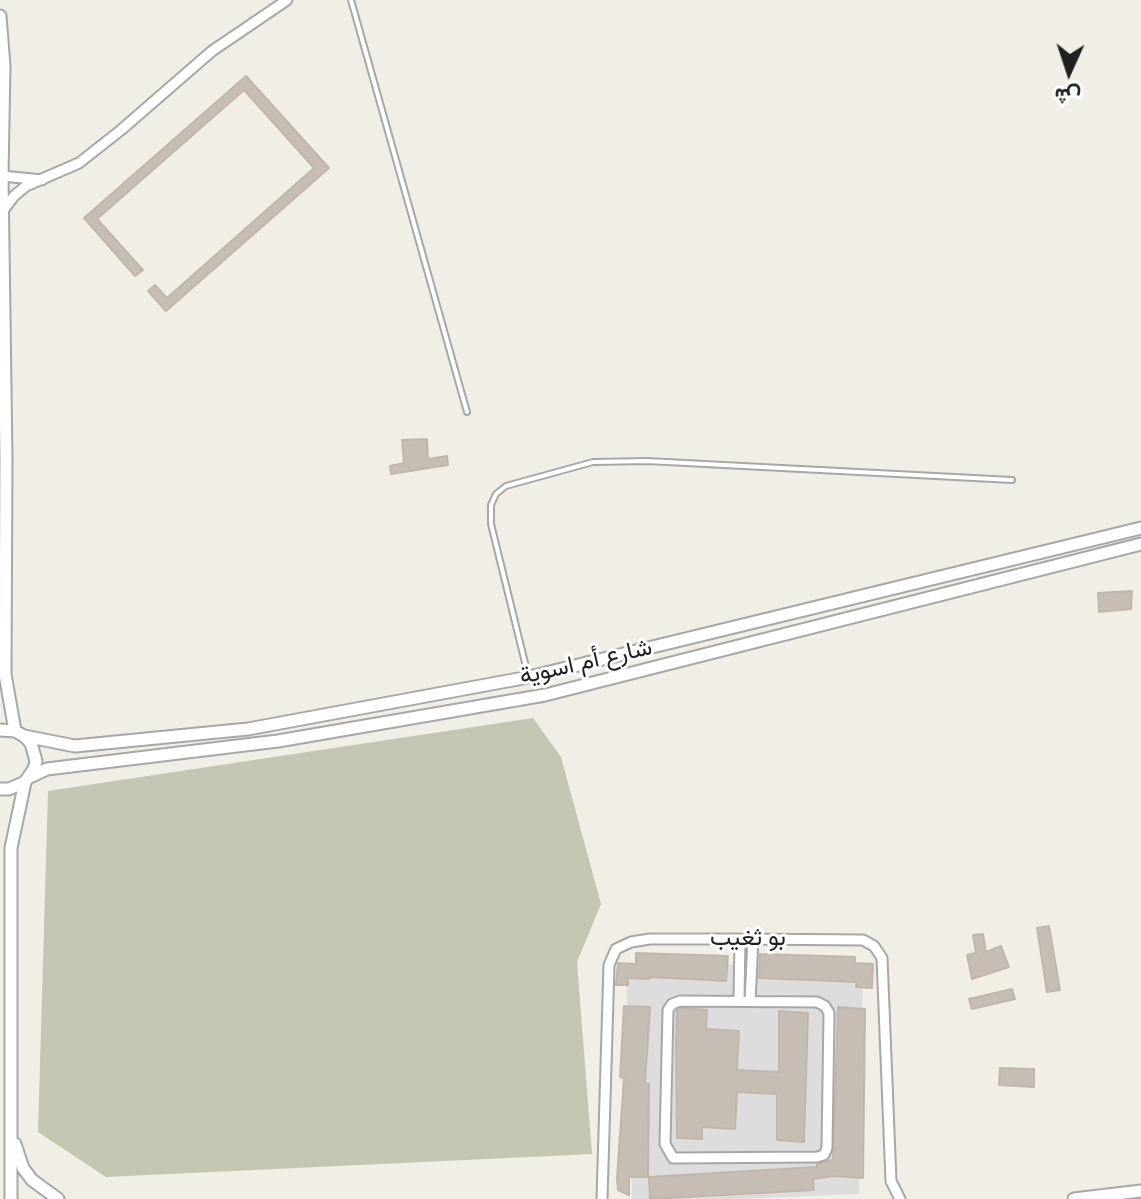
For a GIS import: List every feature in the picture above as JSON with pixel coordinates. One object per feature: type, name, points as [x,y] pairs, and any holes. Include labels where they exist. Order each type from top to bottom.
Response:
[{"type":"street","points":[[2,212],[26,186],[79,163],[212,51],[287,0]]},
{"type":"street","points":[[0,16],[4,66],[1,176],[6,458],[5,674],[20,733],[35,752],[36,761],[27,779],[11,848],[11,1199]]},
{"type":"street","points":[[1,176],[42,180]]},
{"type":"street","name":"شارع أم اسوية","points":[[0,730],[75,746],[248,729],[529,677],[1141,528]]},
{"type":"street","name":"شارع أم اسوية","points":[[0,789],[9,789],[47,769],[264,743],[545,695],[1141,544]]},
{"type":"street","name":"بو ثغيب","points":[[602,1199],[609,965],[616,949],[631,942],[650,939],[753,939],[863,940],[874,946],[882,958],[891,1181],[900,1199]]},
{"type":"street","points":[[739,1001],[740,939]]},
{"type":"street","points":[[750,1001],[753,939]]},
{"type":"street","points":[[680,1001],[739,1001],[817,1002],[828,1009],[827,1148],[821,1156],[679,1160],[673,1158],[667,1149],[669,1006],[680,1001]]},
{"type":"street","points":[[12,1136],[23,1168],[32,1180],[58,1199]]},
{"type":"street","points":[[1074,1199],[1141,1191]]},
{"type":"lane","points":[[351,0],[467,412]]},
{"type":"lane","points":[[529,677],[491,524],[491,505],[496,494],[506,486],[593,462],[647,461],[1012,480]]},
{"type":"shaded area","points":[[533,718],[561,757],[601,904],[577,962],[592,1154],[106,1177],[38,1132],[48,791]]},
{"type":"shaded area","points":[[863,963],[859,1194],[632,1199],[626,966]]},
{"type":"building","points":[[246,76],[329,168],[166,311],[148,291],[155,285],[167,298],[314,168],[244,90],[97,219],[143,270],[135,276],[84,218]]},
{"type":"building","points":[[427,439],[428,459],[447,456],[448,465],[391,474],[390,466],[404,463],[402,440]]},
{"type":"building","points":[[1132,591],[1131,609],[1099,612],[1098,593]]},
{"type":"building","points":[[1049,926],[1060,990],[1047,992],[1037,928]]},
{"type":"building","points":[[983,934],[986,952],[1001,946],[1009,967],[972,979],[967,955],[976,953],[973,935]]},
{"type":"building","points":[[636,953],[728,956],[726,981],[650,977],[628,978],[628,985],[616,985],[618,963],[636,964]]},
{"type":"building","points":[[760,954],[855,957],[855,963],[873,964],[872,988],[856,987],[857,982],[759,978]]},
{"type":"building","points":[[1012,989],[1015,999],[972,1009],[969,999]]},
{"type":"building","points":[[624,1006],[650,1007],[645,1083],[649,1084],[648,1177],[629,1177],[629,1195],[618,1190],[617,1178],[624,1078],[620,1077]]},
{"type":"building","points":[[838,1007],[865,1009],[863,1178],[834,1176],[813,1179],[814,1190],[650,1199],[649,1177],[817,1167],[817,1164],[833,1160]]},
{"type":"building","points":[[677,1010],[707,1010],[706,1029],[739,1031],[737,1070],[779,1072],[779,1011],[808,1013],[804,1142],[777,1140],[777,1094],[737,1092],[735,1129],[702,1127],[702,1139],[677,1138]]},
{"type":"building","points":[[1000,1068],[1034,1069],[1034,1087],[999,1085]]}]
